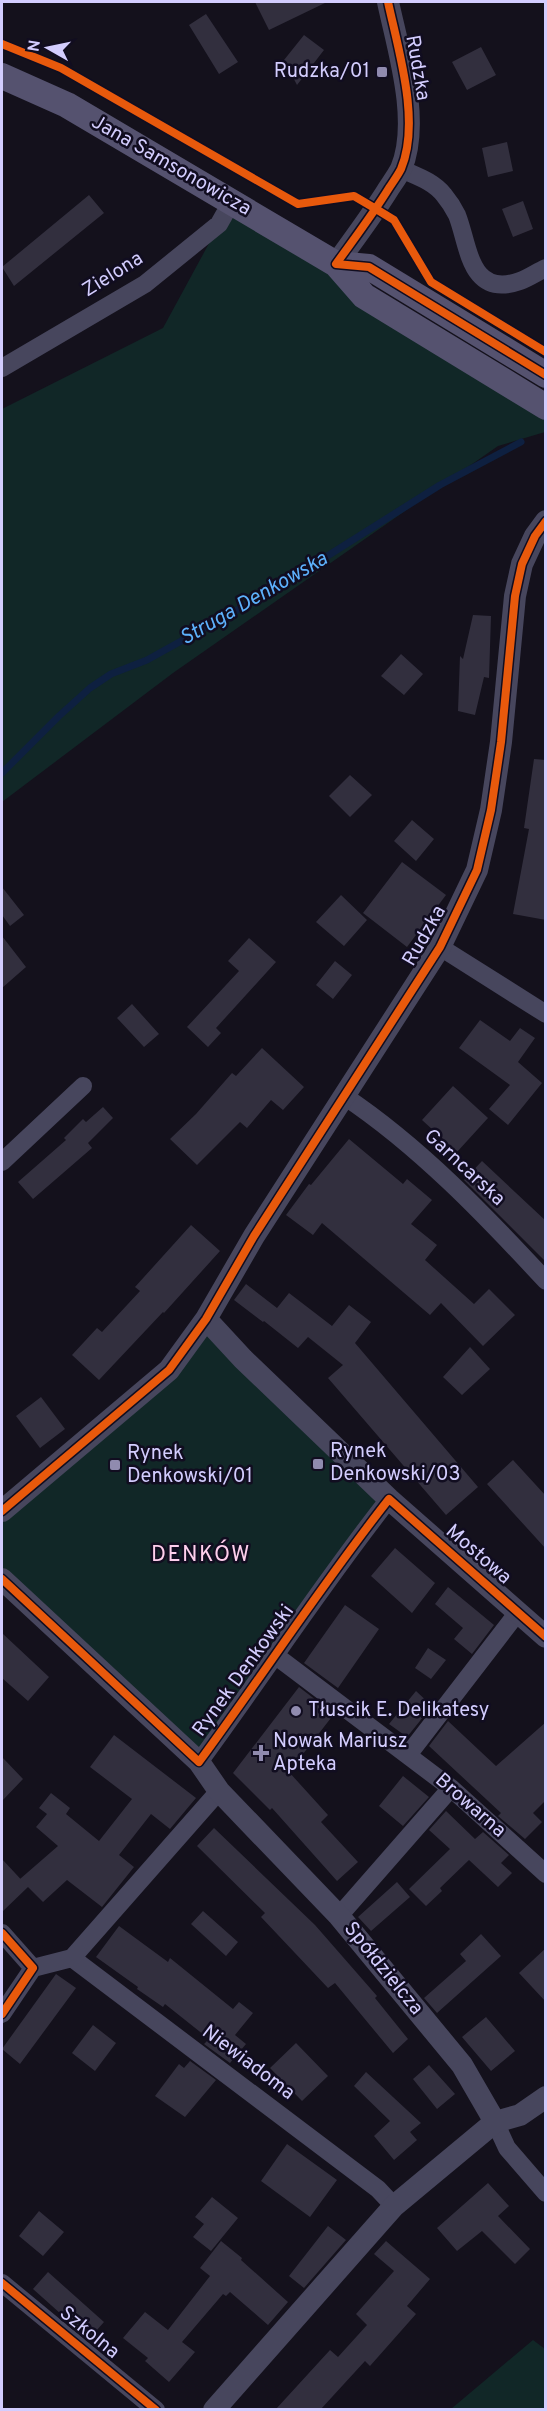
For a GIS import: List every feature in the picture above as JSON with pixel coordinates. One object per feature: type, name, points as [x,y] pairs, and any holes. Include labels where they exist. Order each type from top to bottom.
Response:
[{"type":"main road","name":"Jana Samsonowicza","points":[[2,76],[67,105],[336,264],[364,296],[546,407]]},
{"type":"main road","name":"Jana Samsonowicza","points":[[336,264],[369,267],[546,375]]},
{"type":"street","name":"Rudzka","points":[[336,264],[376,209],[401,169],[407,144],[408,116],[402,69],[388,2]]},
{"type":"street","points":[[401,169],[433,184],[444,195],[456,215],[467,253],[475,269],[485,278],[493,283],[505,284],[519,281],[546,268]]},
{"type":"street","name":"Zielona","points":[[2,368],[145,284],[219,224],[232,201]]},
{"type":"street","name":"Rudzka","points":[[206,1319],[254,1236],[440,947],[477,870],[491,810],[501,742],[515,596],[522,564],[535,536],[546,521]]},
{"type":"street","points":[[440,947],[546,1014]]},
{"type":"street","points":[[2,1162],[84,1086]]},
{"type":"street","name":"Garncarska","points":[[344,1096],[436,1170],[546,1281]]},
{"type":"street","points":[[2,1510],[170,1370],[206,1319],[243,1359],[388,1499]]},
{"type":"street","name":"Mostowa","points":[[388,1499],[546,1637]]},
{"type":"street","name":"Rynek Denkowski","points":[[2,1579],[198,1762],[276,1656],[358,1537],[388,1499]]},
{"type":"street","points":[[408,1755],[518,1612]]},
{"type":"street","name":"Browarna","points":[[276,1656],[451,1788],[546,1874]]},
{"type":"street","name":"Spółdzielcza","points":[[198,1762],[219,1791],[339,1916],[462,2065],[495,2122],[507,2148],[546,2193]]},
{"type":"street","points":[[339,1916],[451,1788]]},
{"type":"street","points":[[2,2014],[33,1968],[72,1958],[219,1791]]},
{"type":"street","points":[[2,1933],[33,1968]]},
{"type":"street","name":"Niewiadoma","points":[[72,1958],[378,2189],[394,2206]]},
{"type":"street","points":[[214,2409],[394,2206],[495,2122],[520,2115],[546,2097]]},
{"type":"street","name":"Szkolna","points":[[2,2283],[156,2409]]},
{"type":"green space","points":[[232,201],[545,407],[545,432],[498,446],[173,673],[2,802],[2,409],[163,328]]},
{"type":"green space","points":[[206,1319],[389,1499],[199,1762],[2,1579],[2,1511],[95,1434]]},
{"type":"green space","points":[[533,2340],[545,2349],[545,2409],[451,2409]]},
{"type":"building","points":[[255,2],[327,2],[269,30]]},
{"type":"building","points":[[206,14],[238,62],[219,74],[189,25]]},
{"type":"building","points":[[304,35],[324,50],[297,85],[284,60]]},
{"type":"building","points":[[481,47],[496,75],[467,90],[452,62]]},
{"type":"building","points":[[507,142],[513,171],[488,177],[482,148]]},
{"type":"building","points":[[89,195],[104,213],[14,286],[2,267]]},
{"type":"building","points":[[523,201],[533,229],[513,237],[502,209]]},
{"type":"building","points":[[473,615],[491,616],[489,678],[484,677],[475,715],[458,711],[460,656],[463,659]]},
{"type":"building","points":[[401,654],[423,674],[404,695],[381,676]]},
{"type":"building","points":[[534,759],[546,760],[546,920],[513,914],[529,829],[524,828]]},
{"type":"building","points":[[350,775],[372,795],[350,817],[329,796]]},
{"type":"building","points":[[412,820],[434,839],[416,861],[394,841]]},
{"type":"building","points":[[402,862],[446,895],[407,947],[363,913]]},
{"type":"building","points":[[2,887],[24,915],[10,926],[2,915]]},
{"type":"building","points":[[341,895],[367,920],[344,946],[316,922]]},
{"type":"building","points":[[2,936],[26,967],[2,988]]},
{"type":"building","points":[[249,938],[276,962],[216,1028],[221,1033],[208,1047],[187,1027],[239,971],[228,961]]},
{"type":"building","points":[[335,961],[352,975],[333,999],[316,985]]},
{"type":"building","points":[[132,1004],[159,1034],[144,1047],[117,1018]]},
{"type":"building","points":[[480,1020],[510,1041],[520,1028],[535,1038],[518,1062],[542,1083],[508,1125],[489,1109],[510,1085],[459,1048]]},
{"type":"building","points":[[262,1048],[304,1087],[283,1110],[271,1100],[247,1128],[240,1122],[197,1165],[170,1139],[196,1114],[232,1073],[236,1076]]},
{"type":"building","points":[[453,1086],[488,1118],[457,1152],[422,1120]]},
{"type":"building","points":[[103,1107],[113,1118],[88,1143],[92,1148],[33,1199],[18,1182],[66,1140],[64,1138],[83,1119],[86,1122]]},
{"type":"building","points":[[349,1139],[403,1184],[407,1179],[432,1200],[411,1224],[437,1245],[425,1260],[474,1304],[489,1289],[515,1315],[483,1346],[441,1303],[430,1315],[322,1223],[313,1235],[286,1215],[309,1184],[311,1185]]},
{"type":"building","points":[[482,1161],[546,1221],[546,1262],[464,1180]]},
{"type":"building","points":[[191,1225],[220,1251],[99,1380],[72,1355],[97,1328],[102,1332],[140,1291],[135,1287]]},
{"type":"building","points":[[246,1284],[277,1308],[289,1293],[332,1326],[349,1305],[371,1322],[355,1343],[478,1487],[446,1515],[328,1378],[343,1365],[308,1337],[298,1348],[234,1300]]},
{"type":"building","points":[[470,1347],[490,1369],[462,1395],[443,1377]]},
{"type":"building","points":[[41,1397],[65,1429],[40,1448],[16,1416]]},
{"type":"building","points":[[513,1460],[546,1496],[546,1549],[487,1484]]},
{"type":"building","points":[[395,1548],[435,1583],[412,1613],[371,1576]]},
{"type":"building","points":[[448,1587],[494,1625],[472,1654],[454,1639],[463,1628],[435,1604]]},
{"type":"building","points":[[345,1605],[379,1629],[338,1688],[304,1663]]},
{"type":"building","points":[[2,1633],[49,1677],[28,1701],[2,1678]]},
{"type":"building","points":[[428,1648],[446,1660],[431,1679],[415,1668]]},
{"type":"building","points":[[299,1687],[334,1714],[289,1772],[328,1815],[321,1822],[358,1862],[337,1881],[272,1808],[270,1810],[233,1773]]},
{"type":"building","points":[[416,1691],[432,1706],[407,1737],[389,1724]]},
{"type":"building","points":[[448,1721],[496,1766],[546,1722],[546,1800],[533,1813],[542,1822],[525,1839],[498,1816],[501,1813],[429,1746]]},
{"type":"building","points":[[114,1735],[196,1798],[170,1829],[151,1814],[119,1855],[134,1867],[102,1907],[67,1880],[43,1902],[20,1879],[58,1846],[36,1827],[47,1814],[39,1808],[51,1793],[70,1808],[66,1814],[99,1841],[132,1799],[90,1767]]},
{"type":"building","points":[[2,1757],[23,1779],[2,1801]]},
{"type":"building","points":[[403,1776],[429,1797],[403,1826],[379,1806]]},
{"type":"building","points":[[446,1811],[475,1839],[483,1832],[509,1855],[501,1863],[512,1873],[498,1887],[469,1860],[440,1888],[442,1891],[426,1906],[409,1889],[450,1849],[429,1830]]},
{"type":"building","points":[[214,1828],[315,1925],[377,1996],[375,1998],[408,2039],[393,2053],[335,1983],[328,1988],[261,1917],[265,1913],[197,1846]]},
{"type":"building","points":[[2,1859],[28,1887],[2,1912]]},
{"type":"building","points":[[397,1882],[410,1897],[371,1931],[358,1917]]},
{"type":"building","points":[[203,1911],[238,1942],[226,1956],[191,1924]]},
{"type":"building","points":[[119,1926],[168,1962],[170,1958],[233,2009],[239,2002],[253,2013],[235,2035],[246,2044],[230,2063],[204,2044],[209,2039],[165,2004],[163,2007],[96,1957]]},
{"type":"building","points":[[481,1934],[501,1956],[437,2013],[424,1998],[466,1961],[460,1954]]},
{"type":"building","points":[[546,1948],[546,2002],[519,1973]]},
{"type":"building","points":[[56,1974],[76,1988],[20,2064],[2,2049]]},
{"type":"building","points":[[486,2017],[515,2051],[491,2071],[462,2037]]},
{"type":"building","points":[[93,2025],[116,2043],[95,2071],[72,2053]]},
{"type":"building","points":[[296,2043],[328,2076],[302,2101],[270,2068]]},
{"type":"building","points":[[190,2061],[216,2080],[185,2117],[155,2096],[179,2064],[184,2068]]},
{"type":"building","points":[[429,2065],[455,2094],[437,2109],[413,2079]]},
{"type":"building","points":[[366,2072],[421,2123],[410,2132],[417,2140],[394,2160],[374,2136],[390,2121],[354,2086]]},
{"type":"building","points":[[287,2144],[337,2180],[310,2217],[261,2181]]},
{"type":"building","points":[[488,2183],[509,2206],[498,2216],[530,2249],[515,2264],[482,2231],[457,2251],[437,2228]]},
{"type":"building","points":[[212,2197],[238,2218],[211,2251],[193,2237],[204,2224],[195,2217]]},
{"type":"building","points":[[39,2211],[64,2232],[43,2256],[19,2236]]},
{"type":"building","points":[[328,2226],[346,2240],[304,2288],[289,2276]]},
{"type":"building","points":[[221,2241],[288,2302],[268,2325],[230,2292],[226,2296],[223,2294],[182,2342],[195,2352],[169,2382],[145,2361],[148,2358],[123,2338],[145,2312],[168,2330],[210,2276],[200,2268]]},
{"type":"building","points":[[386,2241],[430,2279],[407,2306],[416,2314],[370,2366],[365,2361],[321,2409],[276,2409],[330,2350],[338,2357],[367,2325],[356,2314],[394,2271],[374,2254]]},
{"type":"building","points":[[48,2272],[104,2322],[89,2339],[33,2289]]},
{"type":"waterway","name":"Struga Denkowska","points":[[2,773],[59,716],[90,688],[111,674],[147,660],[275,589],[440,485],[521,442]]},
{"type":"cycle path","points":[[388,2],[406,86],[409,130],[407,150],[397,176],[336,264],[369,267],[546,375]]},
{"type":"cycle path","points":[[2,44],[61,68],[298,204],[354,196],[394,220],[431,282],[546,352]]},
{"type":"cycle path","points":[[2,1511],[169,1370],[206,1319],[254,1236],[440,947],[477,870],[491,810],[501,742],[515,596],[522,564],[535,536],[546,521]]},
{"type":"cycle path","points":[[2,1579],[199,1762],[389,1499],[546,1637]]},
{"type":"cycle path","points":[[2,1933],[33,1968],[2,2014]]},
{"type":"cycle path","points":[[2,2283],[156,2410]]},
{"type":"place","name":"Rudzka/01","points":[[382,72]]},
{"type":"place","name":"Rynek Denkowski/03","points":[[318,1464]]},
{"type":"place","name":"Rynek Denkowski/01","points":[[115,1465]]},
{"type":"place","name":"Tłuscik E. Delikatesy","points":[[296,1711]]},
{"type":"place","name":"Nowak Mariusz Apteka","points":[[261,1753]]},
{"type":"district","name":"DENKÓW","points":[[201,1555]]}]
